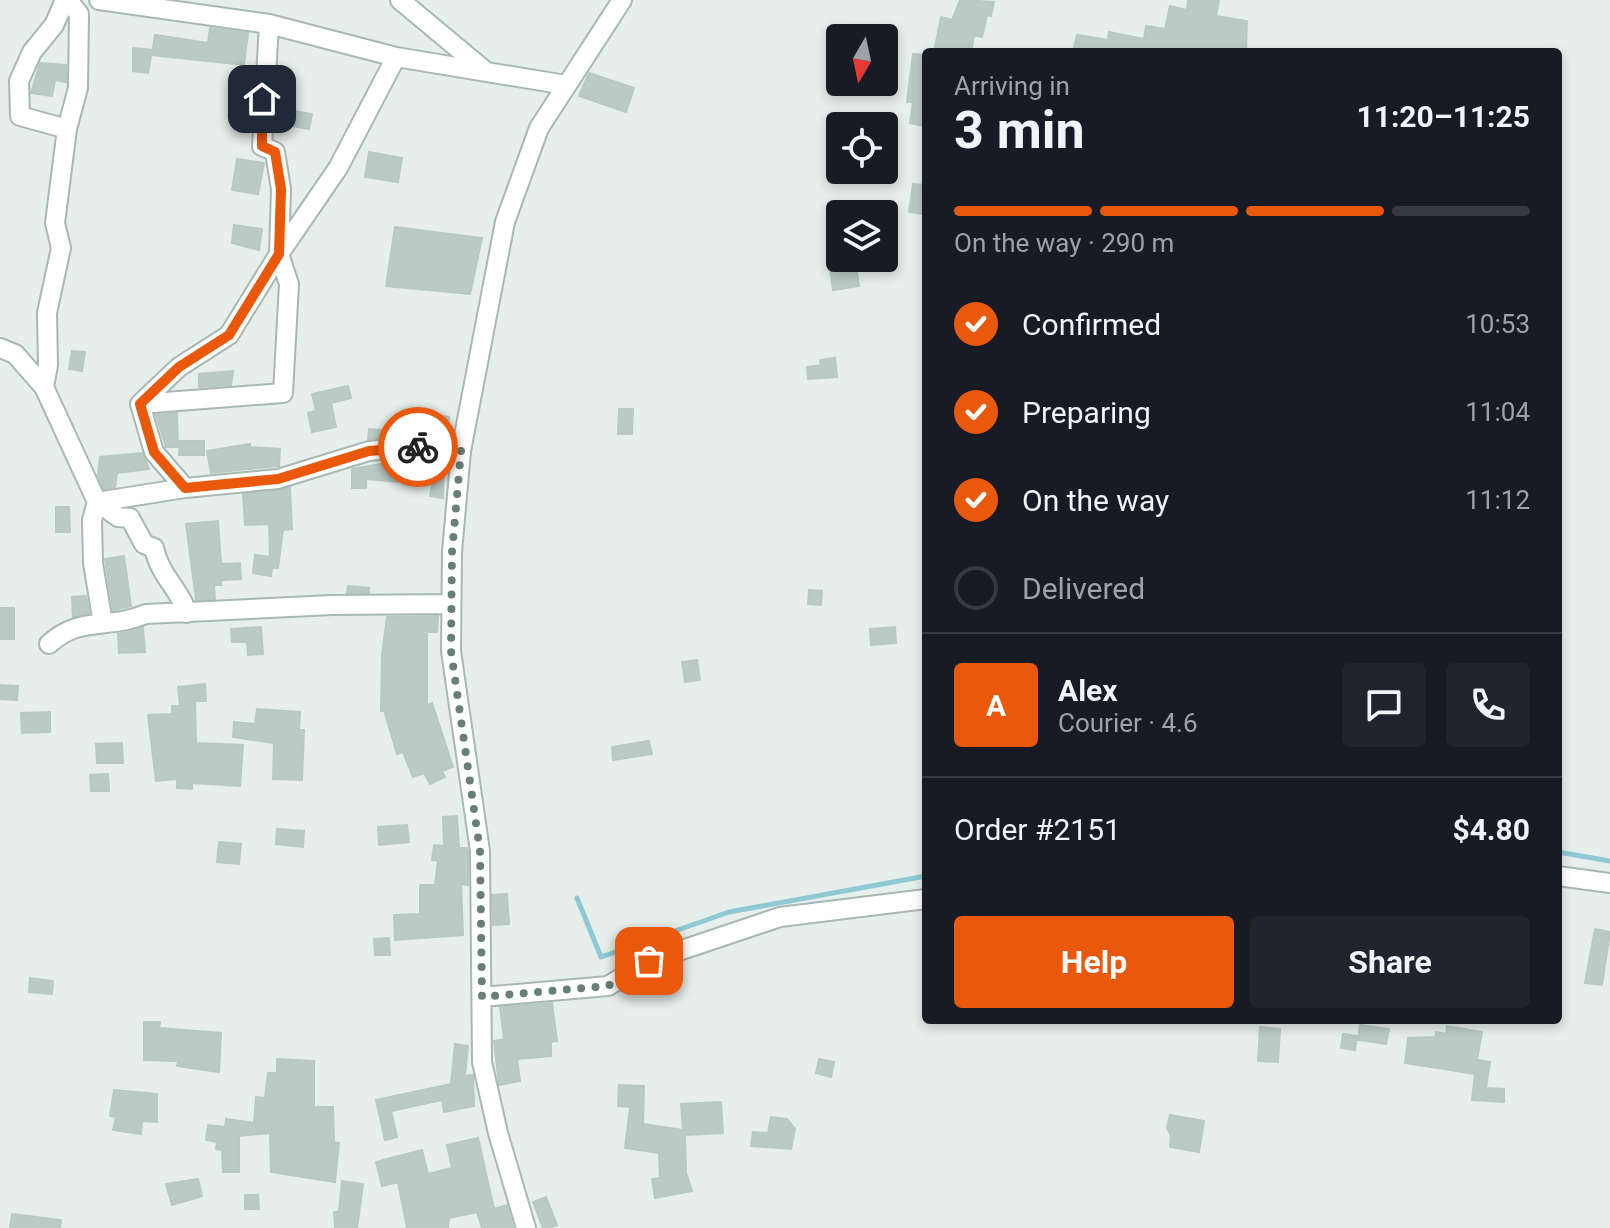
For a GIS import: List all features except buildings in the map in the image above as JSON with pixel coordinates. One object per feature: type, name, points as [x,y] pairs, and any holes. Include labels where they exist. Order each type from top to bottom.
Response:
[{"type":"street","points":[[44,387],[48,365],[47,313],[61,248],[55,223],[67,129],[78,88],[79,14],[66,0],[54,25],[32,52],[19,81],[20,116],[67,129]]},
{"type":"street","points":[[99,0],[269,24],[396,57],[566,85]]},
{"type":"street","points":[[400,0],[486,72]]},
{"type":"street","points":[[526,1228],[498,1133],[482,1062],[480,851],[451,651],[461,451],[505,222],[539,128],[622,0]]},
{"type":"street","points":[[140,404],[283,393],[289,284],[279,254],[281,189],[275,152],[262,146],[269,24]]},
{"type":"street","points":[[140,404],[179,367],[229,335],[279,254],[338,168],[396,57]]},
{"type":"street","points":[[0,348],[15,354],[44,387],[97,502],[118,517],[130,518],[144,544],[154,548],[158,566],[185,603],[186,613]]},
{"type":"street","points":[[140,404],[154,452],[185,488]]},
{"type":"street","points":[[97,502],[185,488],[278,479],[369,451],[414,446],[461,451]]},
{"type":"street","points":[[97,502],[92,520],[93,563],[103,623]]},
{"type":"street","points":[[49,644],[67,628],[126,622],[146,614],[332,605],[451,604]]},
{"type":"street","points":[[1562,877],[1610,883]]},
{"type":"street","points":[[482,997],[608,986],[649,961],[780,917],[922,899]]},
{"type":"waterway","points":[[1562,853],[1610,861]]},
{"type":"waterway","points":[[577,898],[601,957],[729,912],[922,877]]},
{"type":"way so far","points":[[418,447],[461,451],[452,552],[451,651],[480,851],[482,997],[608,986],[649,961]]},
{"type":"route","points":[[262,99],[262,146],[275,152],[281,189],[279,254],[229,335],[179,367],[140,404],[154,452],[185,488],[278,479],[369,451],[418,447]]}]
